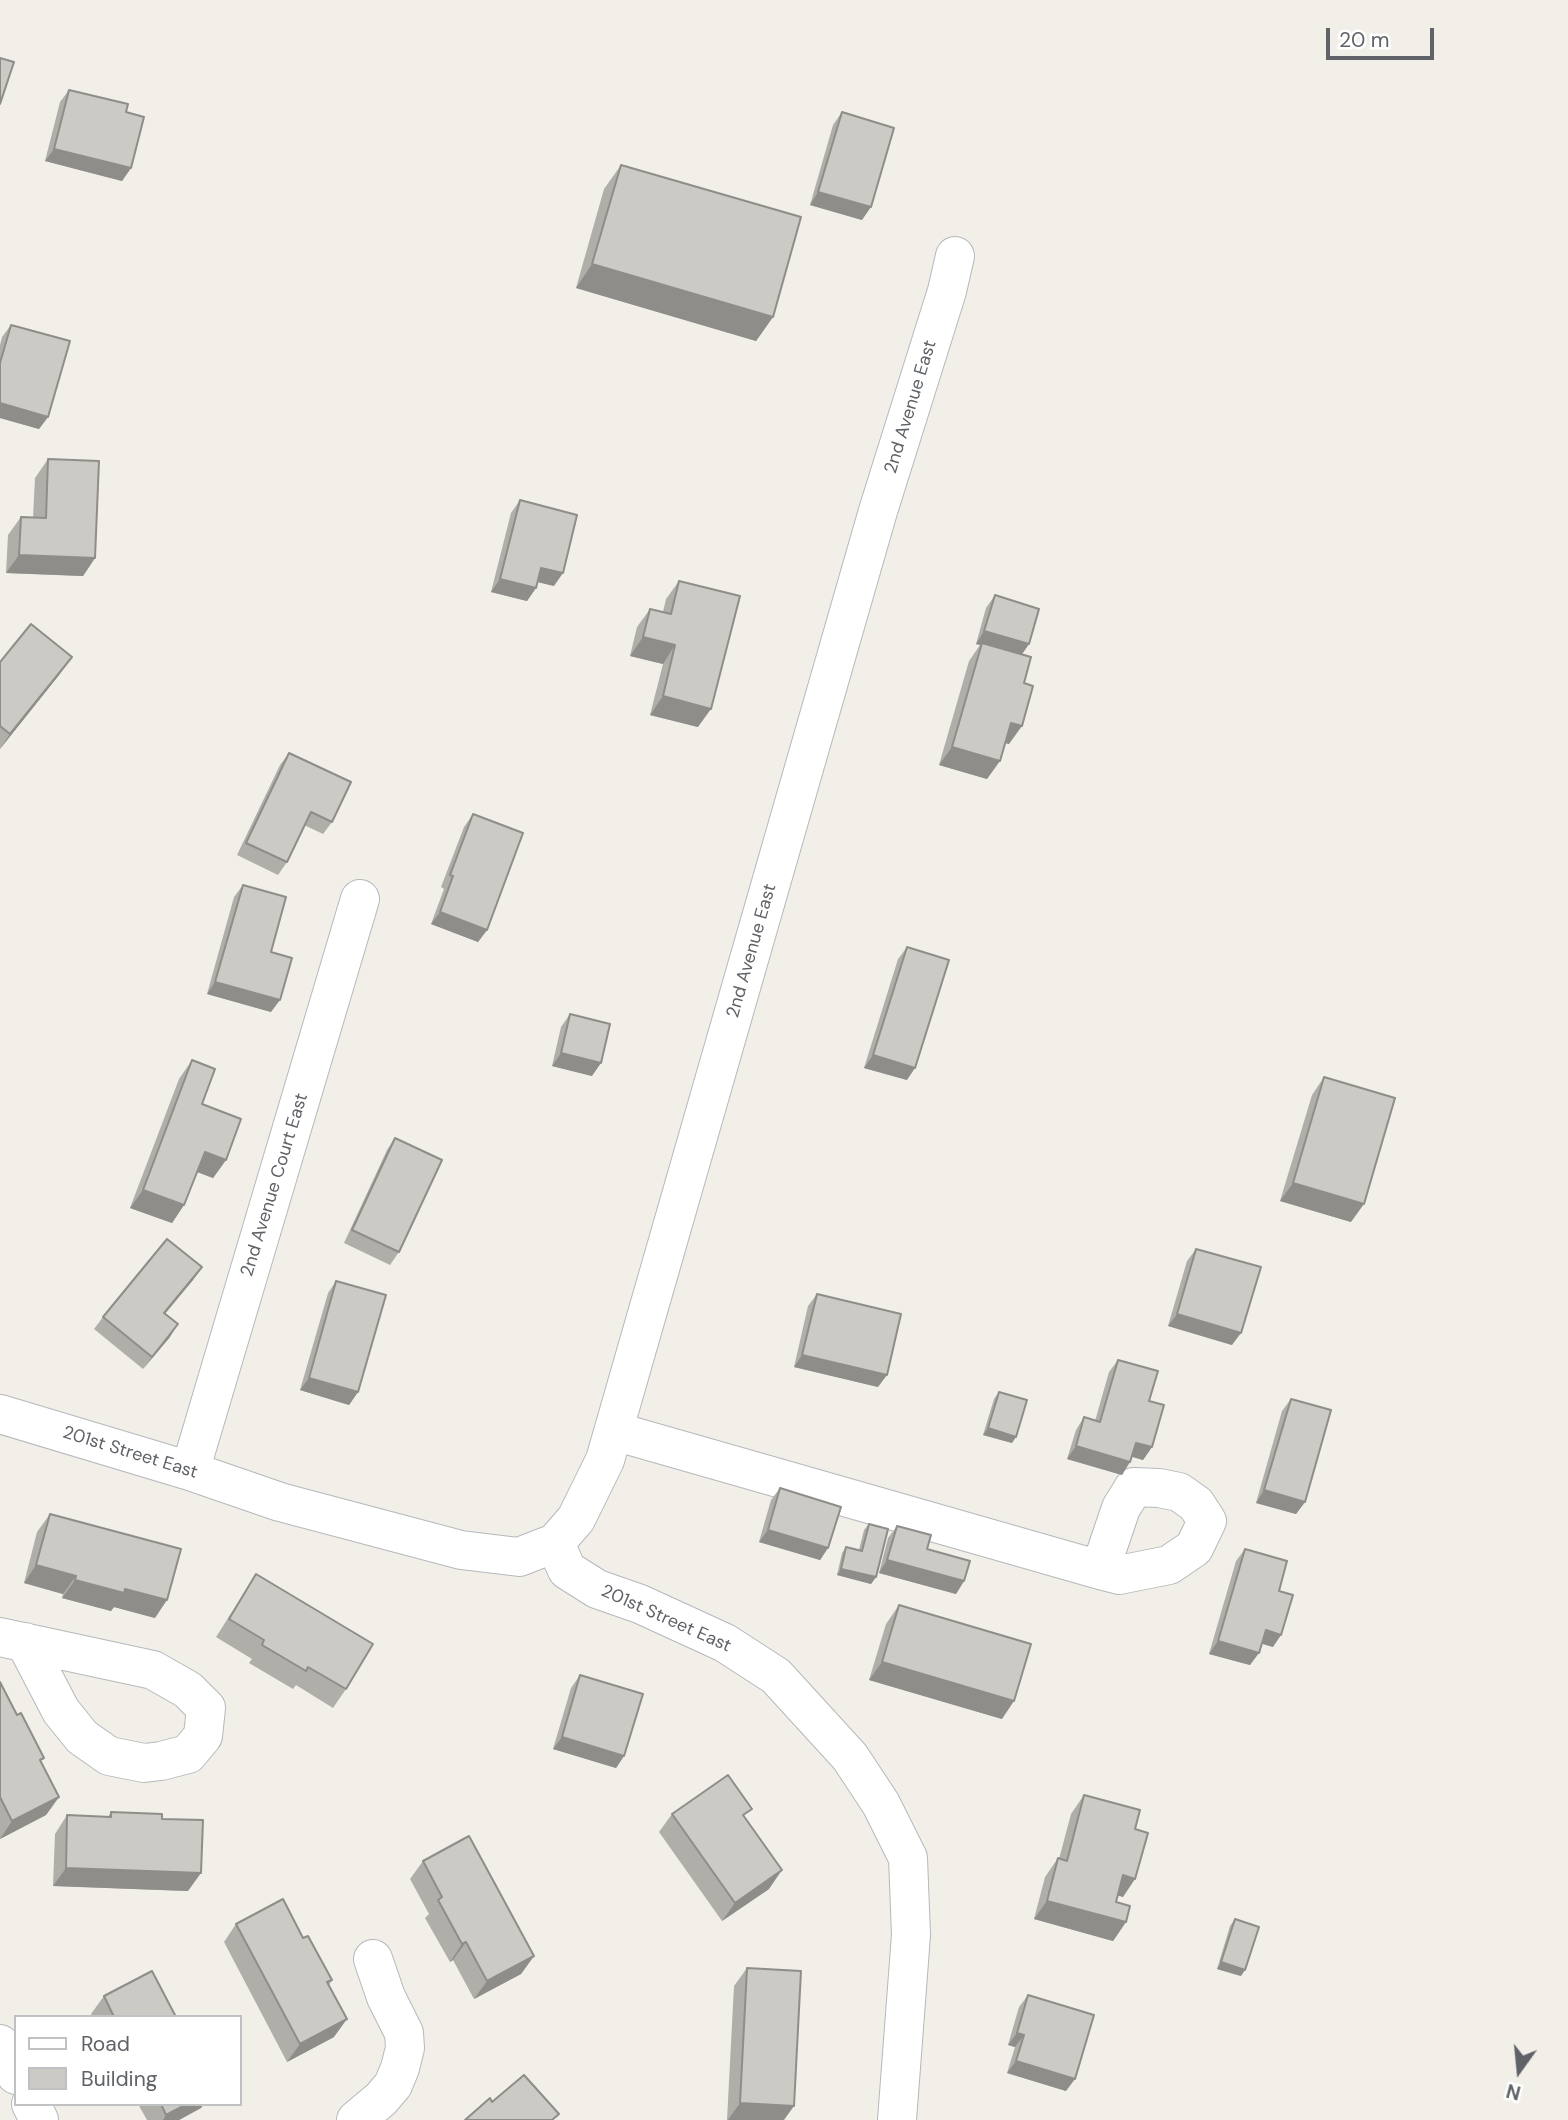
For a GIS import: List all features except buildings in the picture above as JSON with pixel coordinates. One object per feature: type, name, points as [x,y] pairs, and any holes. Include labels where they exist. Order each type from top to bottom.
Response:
[{"type":"street","name":"2nd Avenue East","points":[[555,1544],[576,1519],[592,1490],[614,1431],[874,525],[947,291],[954,256]]},
{"type":"street","name":"2nd Avenue Court East","points":[[190,1471],[360,899]]},
{"type":"street","name":"201st Street East","points":[[0,1414],[190,1471],[280,1502],[461,1550],[519,1557],[555,1544],[567,1570],[597,1589],[640,1604],[725,1643],[776,1676],[850,1758],[881,1804],[908,1858]]},
{"type":"street","points":[[614,1431],[1100,1570]]},
{"type":"street","points":[[881,2120],[890,1936],[908,1858]]},
{"type":"street","points":[[897,2120],[911,1935],[908,1858]]},
{"type":"street","points":[[356,2120],[393,2085],[405,2048],[404,2033],[386,1997],[373,1959]]},
{"type":"street","points":[[0,2044],[14,2071]]}]
